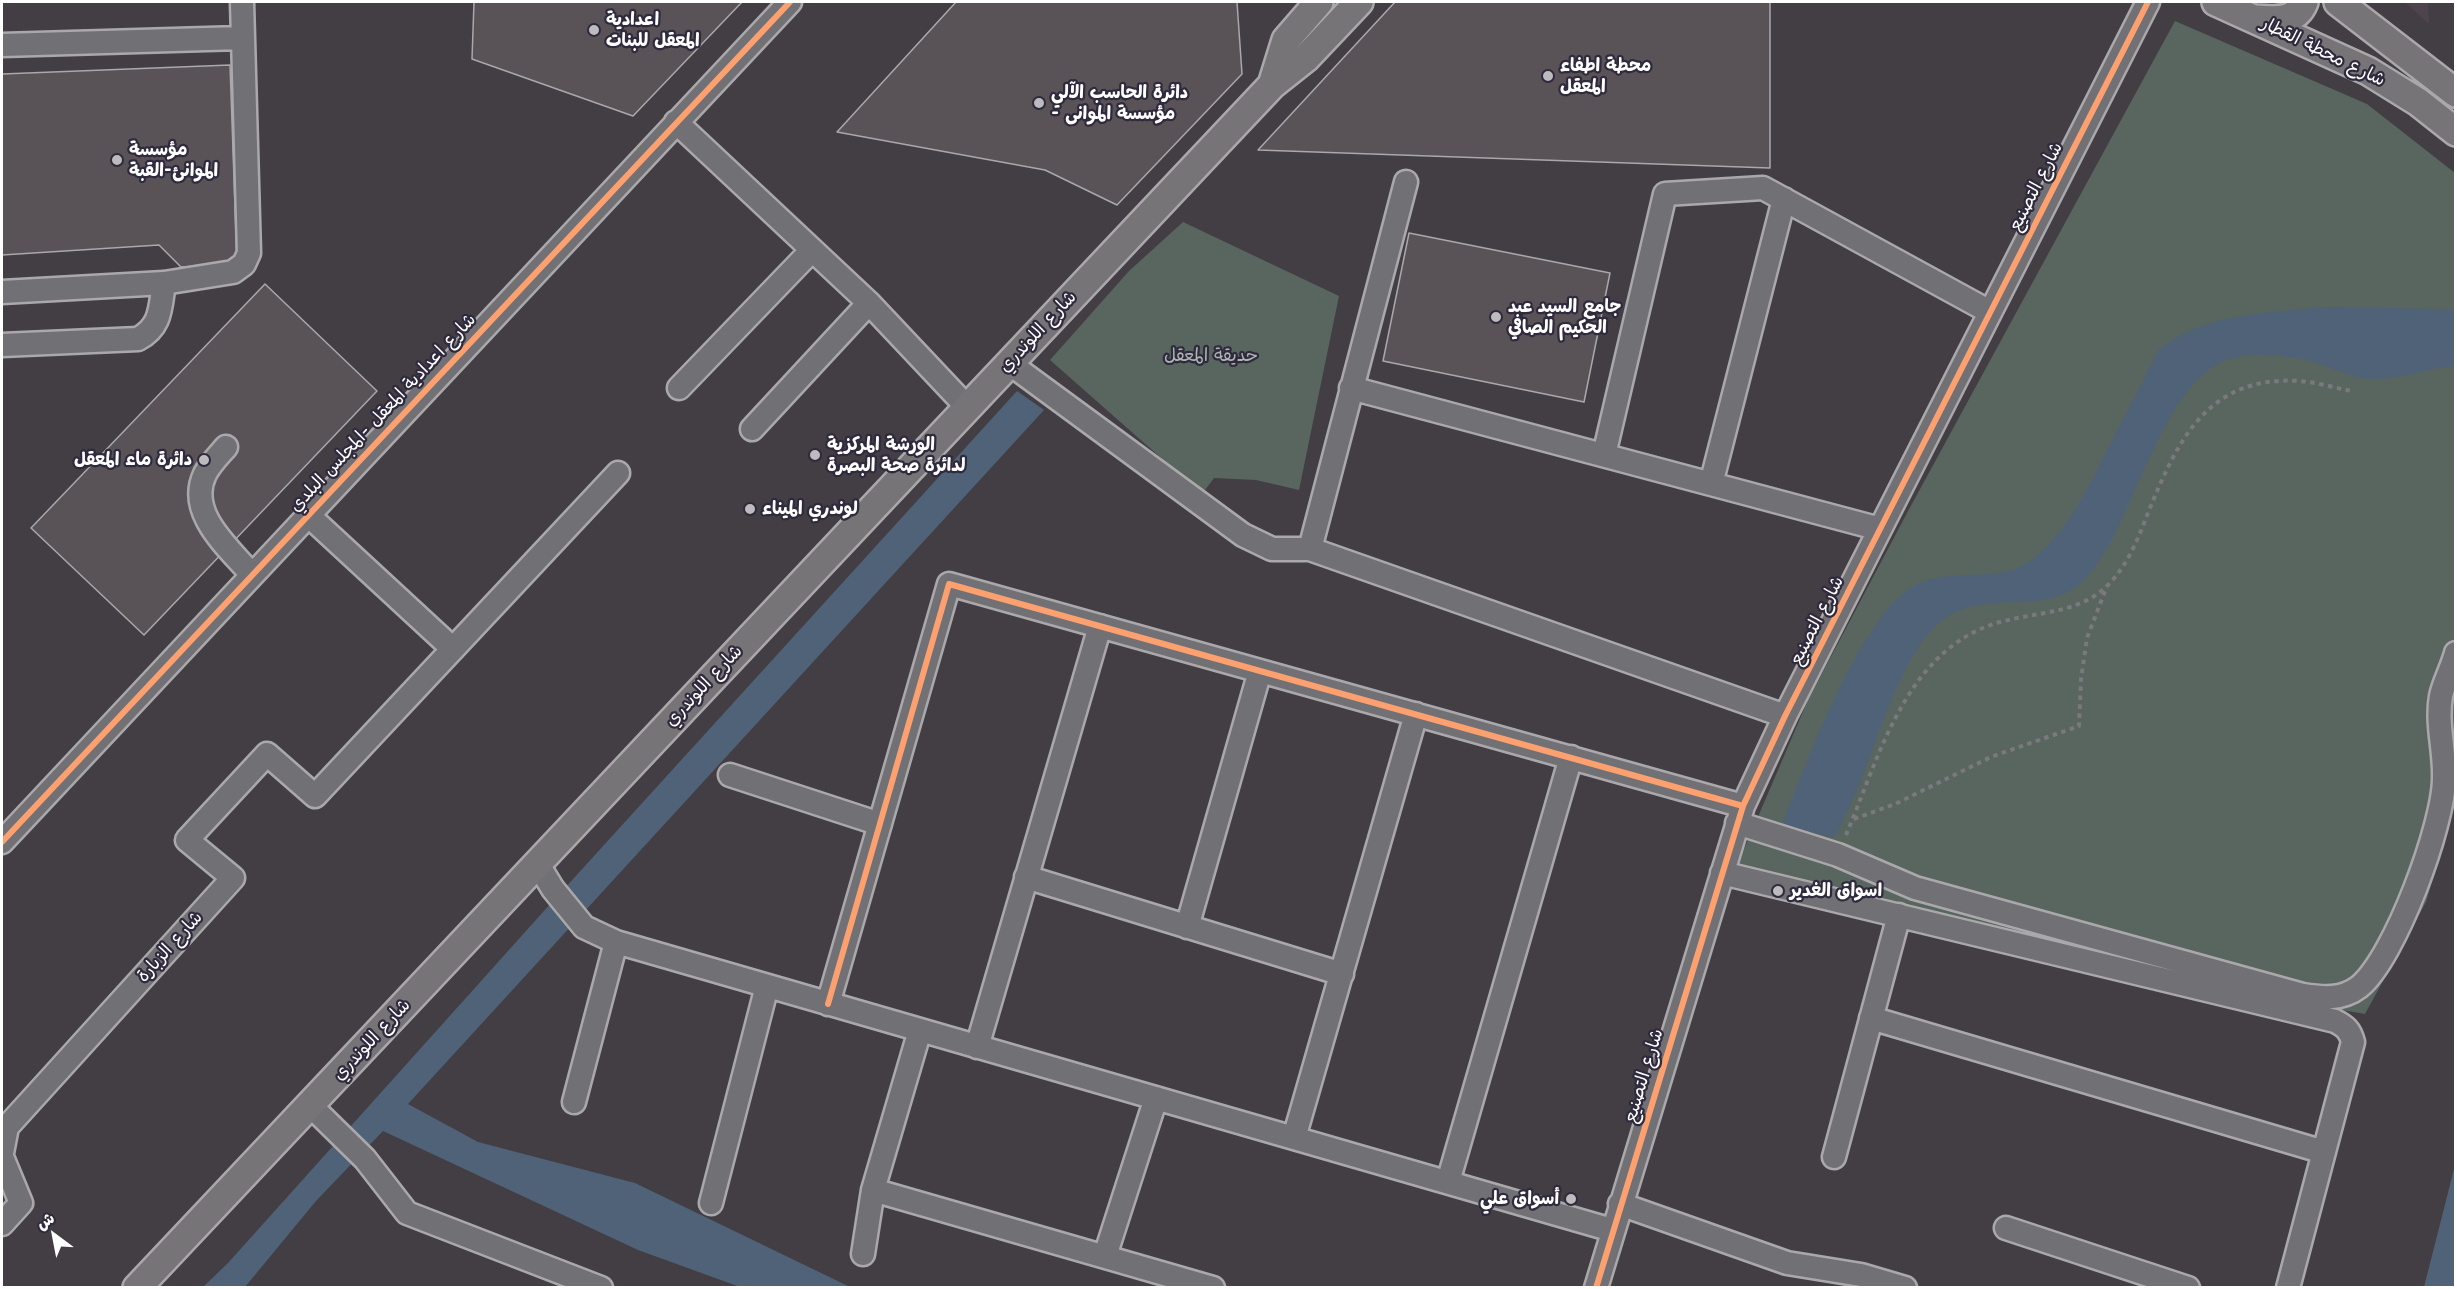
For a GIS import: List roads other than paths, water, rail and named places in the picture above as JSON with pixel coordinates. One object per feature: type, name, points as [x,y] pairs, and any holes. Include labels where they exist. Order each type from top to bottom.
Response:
[{"type":"main road","points":[[1272,85],[1298,2]]},
{"type":"main road","points":[[1286,40],[1318,2]]},
{"type":"main road","name":"شارع اللوندري","points":[[138,1287],[1272,85],[1306,58],[1359,2]]},
{"type":"main road","name":"شارع محطة القطار","points":[[2216,2],[2368,71],[2418,102],[2456,132]]},
{"type":"main road","points":[[2255,20],[2279,20],[2292,17],[2301,9],[2304,2]]},
{"type":"main road","name":"شارع محطة القطار","points":[[2338,2],[2361,17],[2456,93]]},
{"type":"street","points":[[2,292],[164,283],[233,272],[244,264],[249,254],[241,38],[242,2]]},
{"type":"street","name":"شارع التصنيع","points":[[1596,1287],[1740,815],[1785,717],[2148,2]]},
{"type":"street","name":"شارع اعدادية المعقل -المجلس البلدي","points":[[2,840],[788,3]]},
{"type":"street","points":[[2,45],[241,38]]},
{"type":"street","points":[[676,122],[869,303],[968,407]]},
{"type":"street","points":[[1310,549],[1406,182]]},
{"type":"street","points":[[1604,455],[1665,194],[1763,188],[1990,312]]},
{"type":"street","points":[[1711,484],[1784,199]]},
{"type":"street","points":[[679,388],[812,250]]},
{"type":"street","points":[[2,345],[138,339],[151,333],[157,324],[164,283]]},
{"type":"street","points":[[752,429],[869,303]]},
{"type":"street","points":[[1009,363],[1243,535],[1272,549],[1310,549],[1785,717]]},
{"type":"street","points":[[1351,388],[1880,529]]},
{"type":"street","points":[[226,447],[205,474],[201,498],[208,525],[252,574]]},
{"type":"street","points":[[308,515],[453,649],[618,473]]},
{"type":"street","points":[[828,1004],[949,584],[1571,757],[1740,815],[1915,888],[2036,924],[2325,999],[2345,996],[2361,986],[2379,963],[2414,895],[2438,814],[2444,779],[2439,720],[2442,694],[2456,653]]},
{"type":"street","points":[[978,1047],[1100,626]]},
{"type":"street","name":"شارع الزبارة","points":[[2,1224],[21,1203],[2,1155],[7,1127],[232,878],[188,840],[267,754],[315,796],[453,649]]},
{"type":"street","points":[[1187,927],[1260,671]]},
{"type":"street","points":[[1294,1138],[1416,714]]},
{"type":"street","points":[[1448,1182],[1571,757]]},
{"type":"street","points":[[730,775],[880,824]]},
{"type":"street","points":[[537,863],[553,889],[584,927],[616,942],[1612,1230]]},
{"type":"street","points":[[1722,873],[2335,1021],[2351,1032],[2354,1042],[2288,1287]]},
{"type":"street","points":[[1026,878],[1342,974]]},
{"type":"street","points":[[1833,1157],[1899,915]]},
{"type":"street","points":[[574,1102],[616,942]]},
{"type":"street","points":[[711,1203],[767,986]]},
{"type":"street","points":[[1871,1018],[2324,1152]]},
{"type":"street","points":[[863,1254],[873,1190],[920,1030]]},
{"type":"street","points":[[1105,1256],[1156,1098]]},
{"type":"street","points":[[311,1106],[365,1159],[407,1213],[601,1287]]},
{"type":"street","points":[[873,1190],[1208,1287]]},
{"type":"street","points":[[1620,1204],[1787,1263],[1862,1275],[1905,1287]]},
{"type":"street","points":[[2006,1228],[2188,1287]]},
{"type":"water","points":[[2319,307],[2455,309],[2455,366],[2392,378],[2371,379],[2289,357],[2253,355],[2221,362],[2199,378],[2164,428],[2122,520],[2092,571],[2076,586],[2060,596],[2042,600],[1969,607],[1950,615],[1935,627],[1909,662],[1889,706],[1859,785],[1835,837],[1781,828],[1837,693],[1877,623],[1899,598],[1920,583],[1935,578],[2010,570],[2024,565],[2037,556],[2059,533],[2077,507],[2159,349],[2177,337],[2215,322],[2256,314]]},
{"type":"water","points":[[1017,391],[1044,410],[408,1104],[478,1142],[635,1183],[850,1287],[740,1287],[638,1250],[383,1131],[316,1201],[245,1287],[202,1288],[228,1263],[543,912]]},
{"type":"water","points":[[2455,1160],[2455,1287],[2424,1287],[2454,1169]]},
{"type":"place","name":"اعدادية المعقل للبنات","points":[[594,30]]},
{"type":"place","name":"محطة اطفاء المعقل","points":[[1548,76]]},
{"type":"place","name":"دائرة الحاسب الآلي - مؤسسة الموانى","points":[[1039,103]]},
{"type":"place","name":"مؤسسة الموانئ-القبة","points":[[117,160]]},
{"type":"place","name":"جامع السيد عبد الحكيم الصافي","points":[[1496,317]]},
{"type":"place","name":"الورشة المركزية لدائرة صحة البصرة","points":[[815,455]]},
{"type":"place","name":"دائرة ماء المعقل","points":[[204,460]]},
{"type":"place","name":"لوندري الميناء","points":[[750,509]]},
{"type":"place","name":"اسواق الغدير","points":[[1778,891]]},
{"type":"place","name":"أسواق علي","points":[[1571,1199]]},
{"type":"park label","name":"حديقة المعقل","points":[[1211,356]]}]
